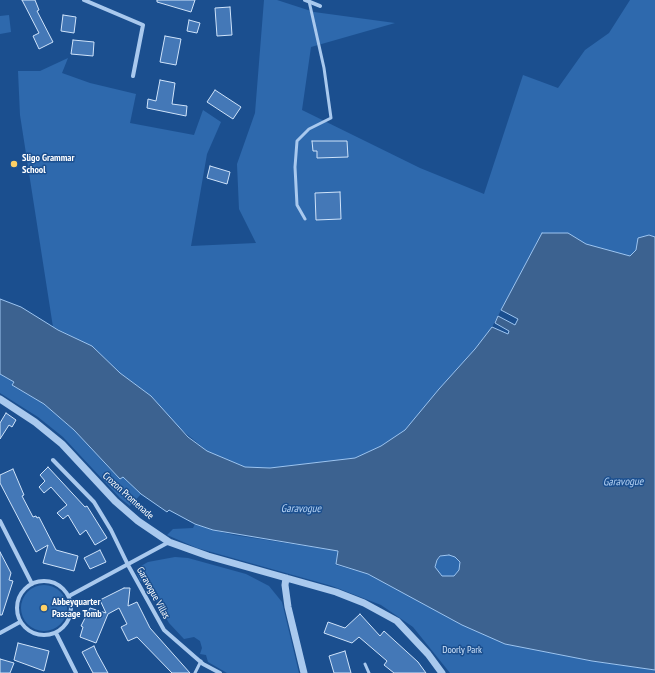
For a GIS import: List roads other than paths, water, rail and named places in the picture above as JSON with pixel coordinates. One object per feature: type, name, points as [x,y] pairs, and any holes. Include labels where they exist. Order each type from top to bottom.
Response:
[{"type":"street","points":[[84,0],[142,25],[133,76]]},
{"type":"street","points":[[307,1],[320,6]]},
{"type":"street","name":"Crozon Promenade","points":[[0,399],[35,422],[62,444],[115,501],[138,521],[169,542],[208,556],[286,578]]},
{"type":"street","name":"Garavogue Villas","points":[[53,460],[94,502],[111,530],[128,565],[164,630],[199,659]]},
{"type":"street","points":[[0,521],[32,584]]},
{"type":"street","name":"Garavogue Villas","points":[[69,596],[169,542]]},
{"type":"street","points":[[304,673],[288,607],[285,585],[286,578],[336,592],[364,603],[397,621],[428,654],[442,673]]},
{"type":"street","points":[[44,580],[54,582],[69,596],[72,608],[70,618],[66,626],[56,634],[45,636],[35,634],[26,630],[20,622],[17,613],[17,603],[21,592],[32,584],[44,580]]},
{"type":"street","points":[[0,633],[20,622]]},
{"type":"street","points":[[56,634],[76,673]]},
{"type":"street","points":[[199,659],[203,664],[220,673]]},
{"type":"lane","points":[[305,219],[298,204],[296,167],[297,141],[309,129],[331,118],[324,68],[307,1]]},
{"type":"lane","points":[[195,673],[199,659]]},
{"type":"lane","points":[[365,664],[369,673]]},
{"type":"water","name":"Garavogue","points":[[542,233],[568,233],[586,244],[630,256],[636,250],[638,238],[649,235],[655,237],[655,670],[592,661],[505,644],[462,625],[368,574],[336,564],[338,551],[213,530],[195,524],[169,510],[167,512],[141,494],[123,477],[120,479],[74,430],[44,404],[12,385],[14,382],[0,374],[0,299],[21,307],[58,330],[92,346],[120,373],[151,396],[188,437],[207,451],[245,467],[270,468],[355,458],[381,446],[405,430],[475,349],[492,327],[508,334],[509,331],[495,323],[498,316],[515,325],[518,319],[501,310]],"holes":[[[449,555],[455,557],[460,562],[459,570],[454,576],[442,576],[435,567],[437,560],[440,556]]]},
{"type":"place","name":"Sligo Grammar School","points":[[14,164]]},
{"type":"place","name":"Abbeyquarter Passage Tomb","points":[[44,608]]},
{"type":"park label","name":"Doorly Park","points":[[462,650]]}]
